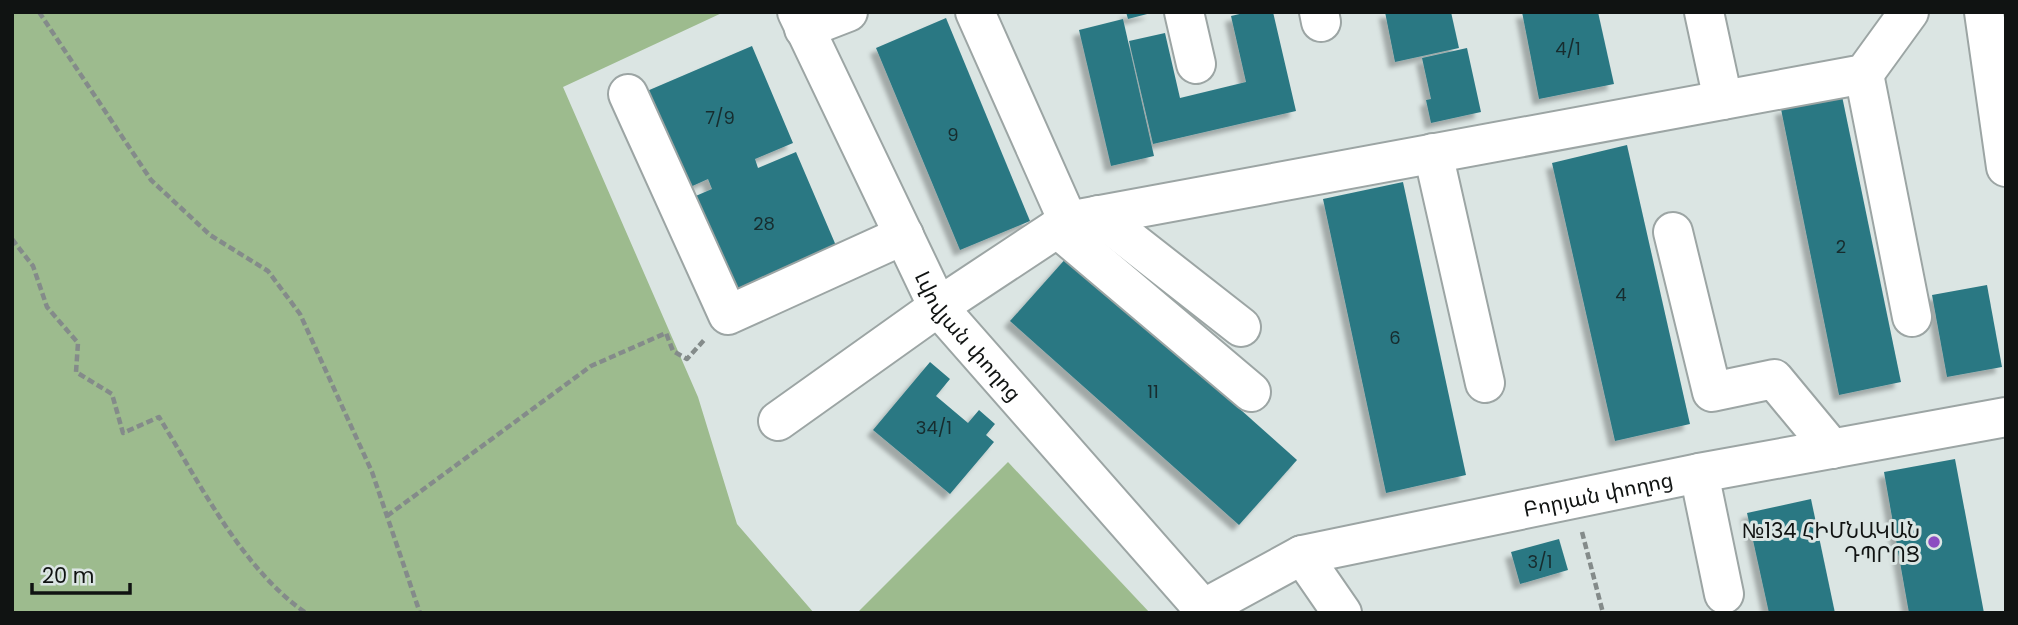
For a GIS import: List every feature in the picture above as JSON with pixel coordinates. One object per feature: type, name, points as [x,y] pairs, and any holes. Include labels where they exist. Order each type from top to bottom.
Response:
[{"type":"street","points":[[800,20],[848,12]]},
{"type":"street","points":[[975,12],[1075,221],[1251,392]]},
{"type":"street","points":[[1184,12],[1196,64]]},
{"type":"street","points":[[1704,12],[1723,100]]},
{"type":"street","points":[[778,421],[938,307],[1075,221],[1864,74],[1909,12]]},
{"type":"street","points":[[1984,12],[2006,167]]},
{"type":"street","name":"Լվովյան փողոց","points":[[800,20],[938,307],[1205,611]]},
{"type":"street","points":[[1864,74],[1912,317]]},
{"type":"street","points":[[628,94],[728,314],[904,235]]},
{"type":"street","points":[[1433,153],[1485,383]]},
{"type":"street","points":[[1075,221],[1241,327]]},
{"type":"street","points":[[1673,232],[1712,392],[1774,379],[1832,449]]},
{"type":"street","name":"Բորյան փողոց","points":[[1205,611],[1302,555],[1699,473],[2006,417]]},
{"type":"street","points":[[1699,473],[1724,594]]},
{"type":"street","points":[[1302,555],[1342,613]]},
{"type":"path","points":[[39,12],[151,180],[210,235],[268,271],[300,314],[372,472],[420,613]]},
{"type":"path","points":[[12,239],[33,266],[47,307],[78,343],[76,372],[112,394],[123,433],[159,417],[228,527],[283,597],[306,613]]},
{"type":"path","points":[[387,516],[591,366],[666,333],[673,351],[687,359],[728,314]]},
{"type":"path","points":[[1573,499],[1603,613]]},
{"type":"green space","points":[[12,12],[724,12],[563,87],[698,397],[737,524],[814,613],[12,613]]},
{"type":"green space","points":[[1008,462],[1150,613],[857,613]]},
{"type":"building","points":[[1126,12],[1151,12],[1151,13],[1128,19]]},
{"type":"building","points":[[1248,12],[1273,12],[1296,111],[1153,144],[1129,41],[1165,33],[1180,98],[1246,82],[1231,16]]},
{"type":"building","points":[[1385,12],[1451,12],[1459,48],[1395,62]]},
{"type":"building","points":[[1522,12],[1598,12],[1614,84],[1539,99]]},
{"type":"building","points":[[946,18],[1030,221],[960,250],[876,48]]},
{"type":"building","points":[[1123,19],[1154,156],[1111,166],[1079,30]]},
{"type":"building","points":[[752,46],[793,143],[755,159],[758,168],[796,152],[837,248],[731,294],[691,198],[712,189],[708,179],[688,188],[647,91]]},
{"type":"building","points":[[1467,48],[1481,112],[1431,123],[1426,100],[1431,99],[1422,58]]},
{"type":"building","points":[[1842,96],[1901,382],[1839,395],[1781,109]]},
{"type":"building","points":[[1627,145],[1690,424],[1615,441],[1552,163]]},
{"type":"building","points":[[1403,182],[1466,475],[1386,493],[1323,199]]},
{"type":"building","points":[[1068,256],[1297,460],[1239,525],[1010,321]]},
{"type":"building","points":[[1987,285],[2002,367],[1947,377],[1932,295]]},
{"type":"building","points":[[930,362],[950,379],[936,396],[968,423],[979,410],[995,424],[986,435],[994,442],[950,494],[873,430]]},
{"type":"building","name":"№134 ՀԻՄՆԱԿԱՆ ԴՊՐՈՑ","points":[[1955,459],[1984,613],[1909,613],[1884,472]]},
{"type":"building","points":[[1811,499],[1835,613],[1769,613],[1747,513]]},
{"type":"building","points":[[1559,539],[1568,570],[1520,584],[1511,552]]},
{"type":"place","name":"№134 ՀԻՄՆԱԿԱՆ ԴՊՐՈՑ","points":[[1934,542]]}]
